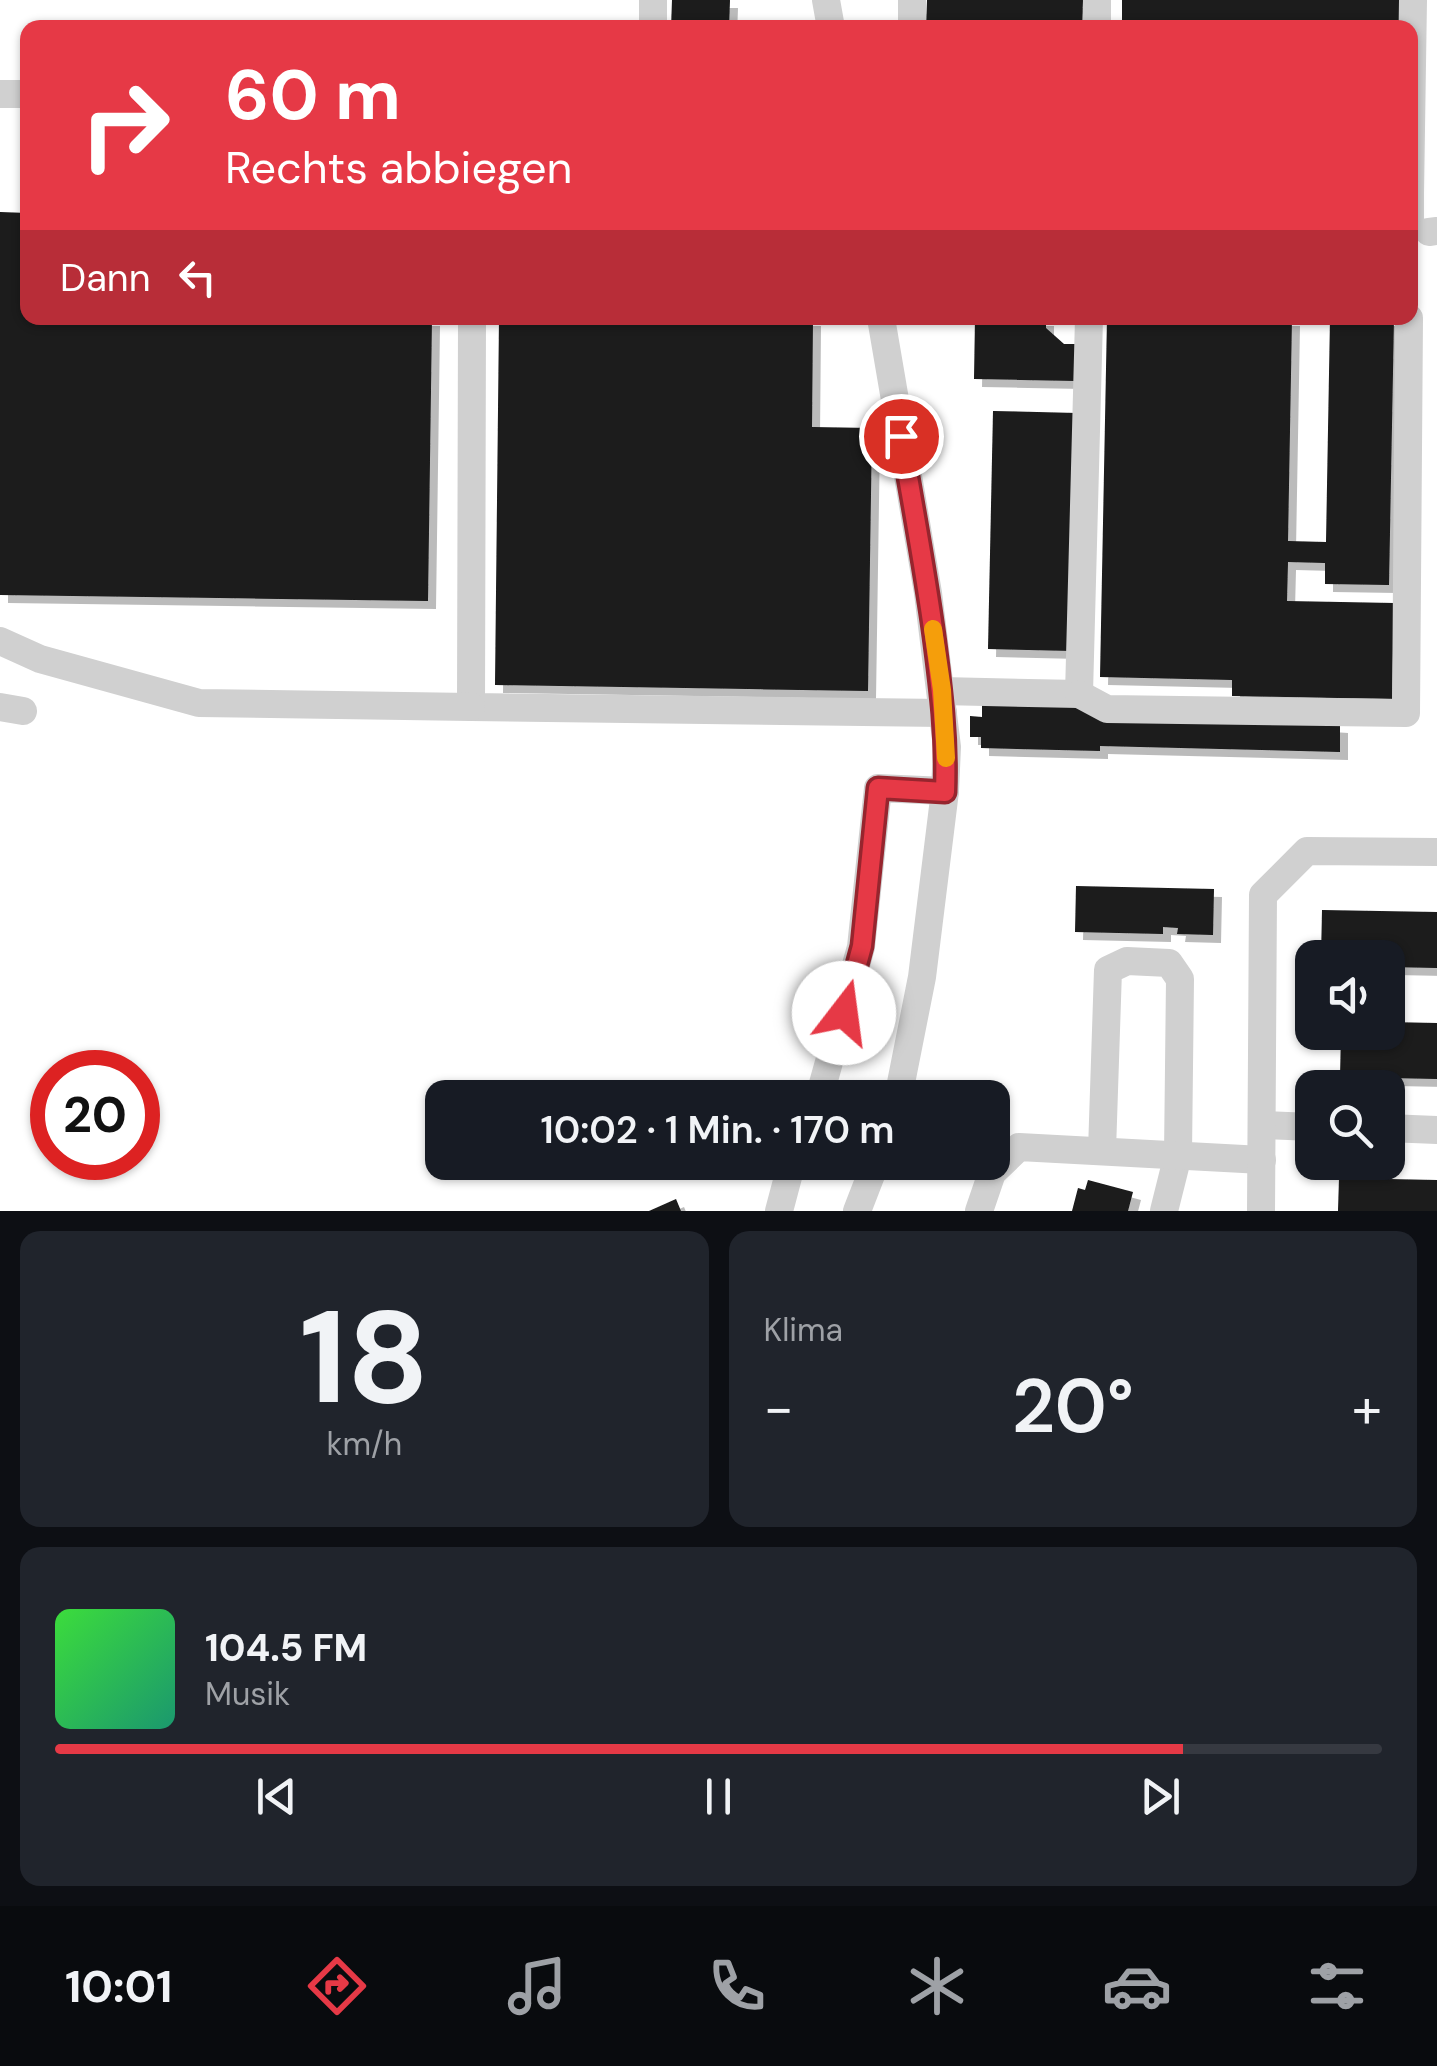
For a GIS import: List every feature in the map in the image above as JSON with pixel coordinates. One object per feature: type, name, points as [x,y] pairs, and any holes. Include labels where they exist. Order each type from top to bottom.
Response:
[{"type":"street","points":[[471,707],[472,325]]},
{"type":"street","points":[[882,325],[928,593],[947,747],[922,977],[902,1080]]},
{"type":"street","points":[[1079,694],[1089,325]]},
{"type":"street","points":[[0,641],[40,660],[199,703],[471,707],[942,702],[1079,694],[1106,708],[1406,713],[1409,325]]},
{"type":"street","points":[[824,1080],[862,946],[878,788],[945,792]]},
{"type":"street","points":[[1261,1211],[1263,894],[1307,851],[1437,852]]},
{"type":"street","points":[[1102,1151],[1108,970],[1128,961],[1169,963],[1180,979],[1178,1156],[1164,1211]]},
{"type":"street","points":[[1262,1125],[1295,1126]]},
{"type":"street","points":[[1405,1129],[1437,1130]]},
{"type":"street","points":[[979,1211],[992,1173],[1019,1147],[1262,1160]]},
{"type":"street","points":[[779,1211],[787,1180]]},
{"type":"street","points":[[858,1211],[869,1180]]},
{"type":"building","points":[[672,0],[730,0],[729,20],[671,20]]},
{"type":"building","points":[[927,0],[1083,0],[1082,20],[926,20]]},
{"type":"building","points":[[1122,0],[1403,0],[1403,20],[1122,20]]},
{"type":"building","points":[[0,212],[20,213],[20,325],[432,325],[428,601],[0,595]]},
{"type":"building","points":[[499,325],[813,325],[812,427],[872,428],[868,691],[495,685]]},
{"type":"building","points":[[975,325],[1046,325],[1064,344],[1076,344],[1076,381],[974,379]]},
{"type":"building","points":[[1107,325],[1292,325],[1288,541],[1326,542],[1330,325],[1394,325],[1389,585],[1325,584],[1325,563],[1288,562],[1287,601],[1394,603],[1392,699],[1232,696],[1232,680],[1100,677]]},
{"type":"building","points":[[993,411],[1077,413],[1072,651],[988,649]]},
{"type":"building","points":[[982,700],[1340,725],[1340,752],[1100,746],[1100,751],[981,748],[981,737],[970,737],[970,716],[982,717]]},
{"type":"building","points":[[1076,886],[1214,889],[1213,935],[1177,934],[1178,928],[1163,927],[1163,934],[1075,932]]},
{"type":"building","points":[[1322,910],[1437,912],[1437,968],[1405,967],[1405,940],[1321,940]]},
{"type":"building","points":[[1405,1022],[1437,1023],[1437,1079],[1405,1078],[1405,1070],[1340,1070],[1341,1050],[1405,1050]]},
{"type":"building","points":[[1088,1180],[1133,1192],[1128,1211],[1072,1211],[1078,1188],[1085,1190]]},
{"type":"building","points":[[1339,1180],[1437,1180],[1437,1211],[1338,1211]]},
{"type":"building","points":[[676,1199],[681,1211],[649,1211]]},
{"type":"slow traffic","points":[[933,629],[946,758]]},
{"type":"route","points":[[844,1013],[862,946],[878,788],[945,792],[947,747],[942,690],[901,436]]}]
